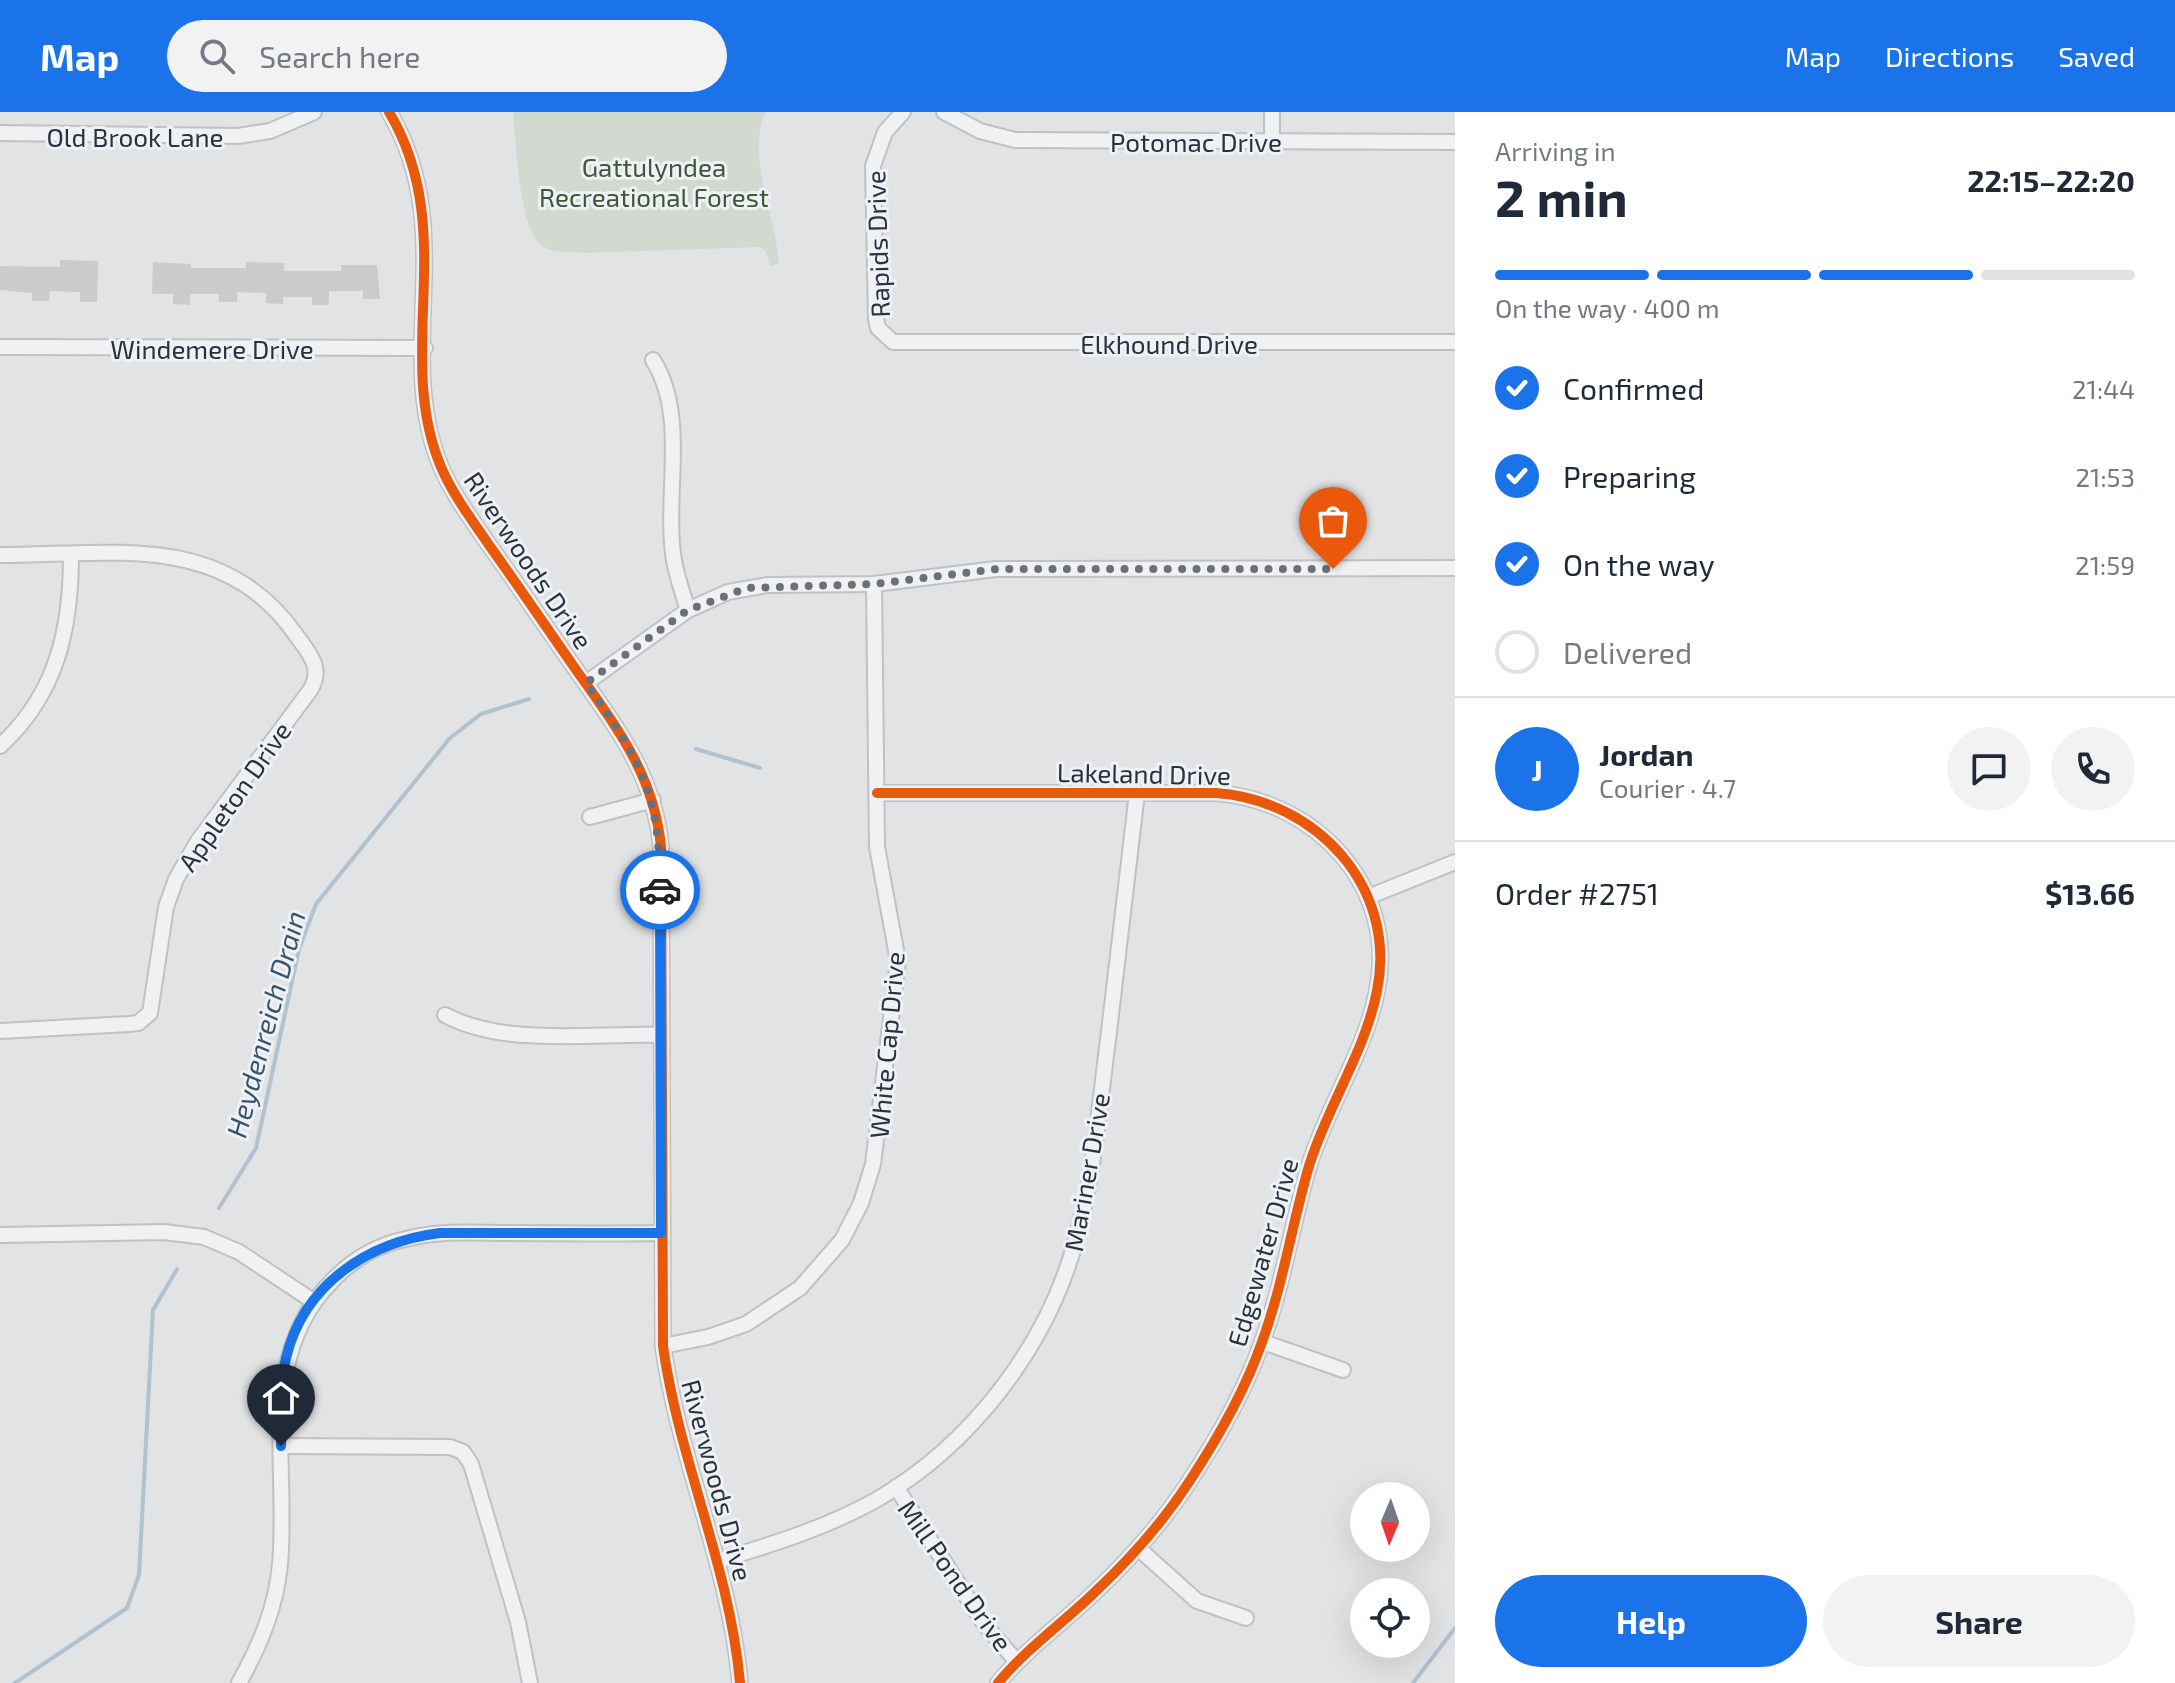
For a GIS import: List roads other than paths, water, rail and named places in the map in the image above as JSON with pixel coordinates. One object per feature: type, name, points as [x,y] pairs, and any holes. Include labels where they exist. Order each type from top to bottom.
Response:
[{"type":"street","name":"Old Brook Lane","points":[[0,133],[238,136],[270,131],[314,112]]},
{"type":"street","name":"Riverwoods Drive","points":[[389,112],[416,169],[424,212],[425,348],[430,431],[450,486],[632,750],[653,800],[661,847],[663,1346],[674,1415],[718,1561],[735,1638],[740,1683]]},
{"type":"street","name":"Rapids Drive","points":[[884,336],[876,319],[873,166],[885,132],[903,112]]},
{"type":"street","name":"Potomac Drive","points":[[944,112],[980,131],[1015,140],[1455,142]]},
{"type":"street","points":[[1272,112],[1272,141]]},
{"type":"street","name":"Elkhound Drive","points":[[884,336],[904,344],[1455,342]]},
{"type":"street","name":"Windemere Drive","points":[[0,347],[425,348]]},
{"type":"street","points":[[653,360],[662,375],[670,403],[672,545],[688,610]]},
{"type":"street","points":[[0,555],[71,555],[69,619],[59,658],[30,714],[0,746]]},
{"type":"street","name":"Appleton Drive","points":[[0,1031],[129,1024],[145,1018],[153,1006],[166,907],[176,879],[198,841],[311,689],[317,673],[313,660],[273,605],[249,584],[218,568],[165,556],[71,555]]},
{"type":"street","points":[[586,683],[688,610],[747,588],[874,584],[996,569],[1455,568]]},
{"type":"street","name":"White Cap Drive","points":[[663,1346],[728,1331],[785,1300],[830,1257],[861,1203],[877,1145],[898,961],[879,868],[874,584]]},
{"type":"street","name":"Lakeland Drive","points":[[877,793],[1234,794],[1284,809],[1316,829],[1342,853],[1368,897]]},
{"type":"street","name":"Mariner Drive","points":[[718,1561],[824,1526],[896,1487],[953,1442],[1004,1385],[1033,1341],[1067,1269],[1093,1156],[1137,793]]},
{"type":"street","points":[[590,817],[653,800]]},
{"type":"street","points":[[1368,897],[1455,862]]},
{"type":"street","name":"Edgewater Drive","points":[[998,1683],[1017,1662],[1095,1593],[1138,1548],[1202,1462],[1236,1401],[1263,1342],[1312,1159],[1377,991],[1379,941],[1368,897]]},
{"type":"street","points":[[445,1015],[466,1026],[497,1033],[660,1035]]},
{"type":"street","points":[[0,1235],[164,1232],[204,1237],[239,1252],[313,1301]]},
{"type":"street","points":[[239,1683],[263,1638],[278,1581],[286,1359],[298,1326],[313,1301],[357,1259],[406,1238],[458,1232],[661,1233]]},
{"type":"street","points":[[1263,1342],[1343,1370]]},
{"type":"street","points":[[281,1446],[450,1447],[463,1452],[471,1464],[518,1622],[530,1683]]},
{"type":"street","name":"Mill Pond Drive","points":[[896,1487],[976,1612],[1017,1662]]},
{"type":"street","points":[[1138,1548],[1197,1601],[1246,1618]]},
{"type":"waterway","name":"Heydenreich Drain","points":[[219,1208],[256,1148],[299,949],[316,904],[450,738],[481,714],[529,699]]},
{"type":"waterway","name":"Heydenreich Drain","points":[[696,749],[760,768]]},
{"type":"waterway","name":"Heydenreich Drain","points":[[15,1683],[127,1608],[139,1575],[153,1310],[177,1269]]},
{"type":"waterway","points":[[1413,1683],[1455,1628]]},
{"type":"park label","name":"Gattulyndea Recreational Forest","points":[[654,181]]}]
